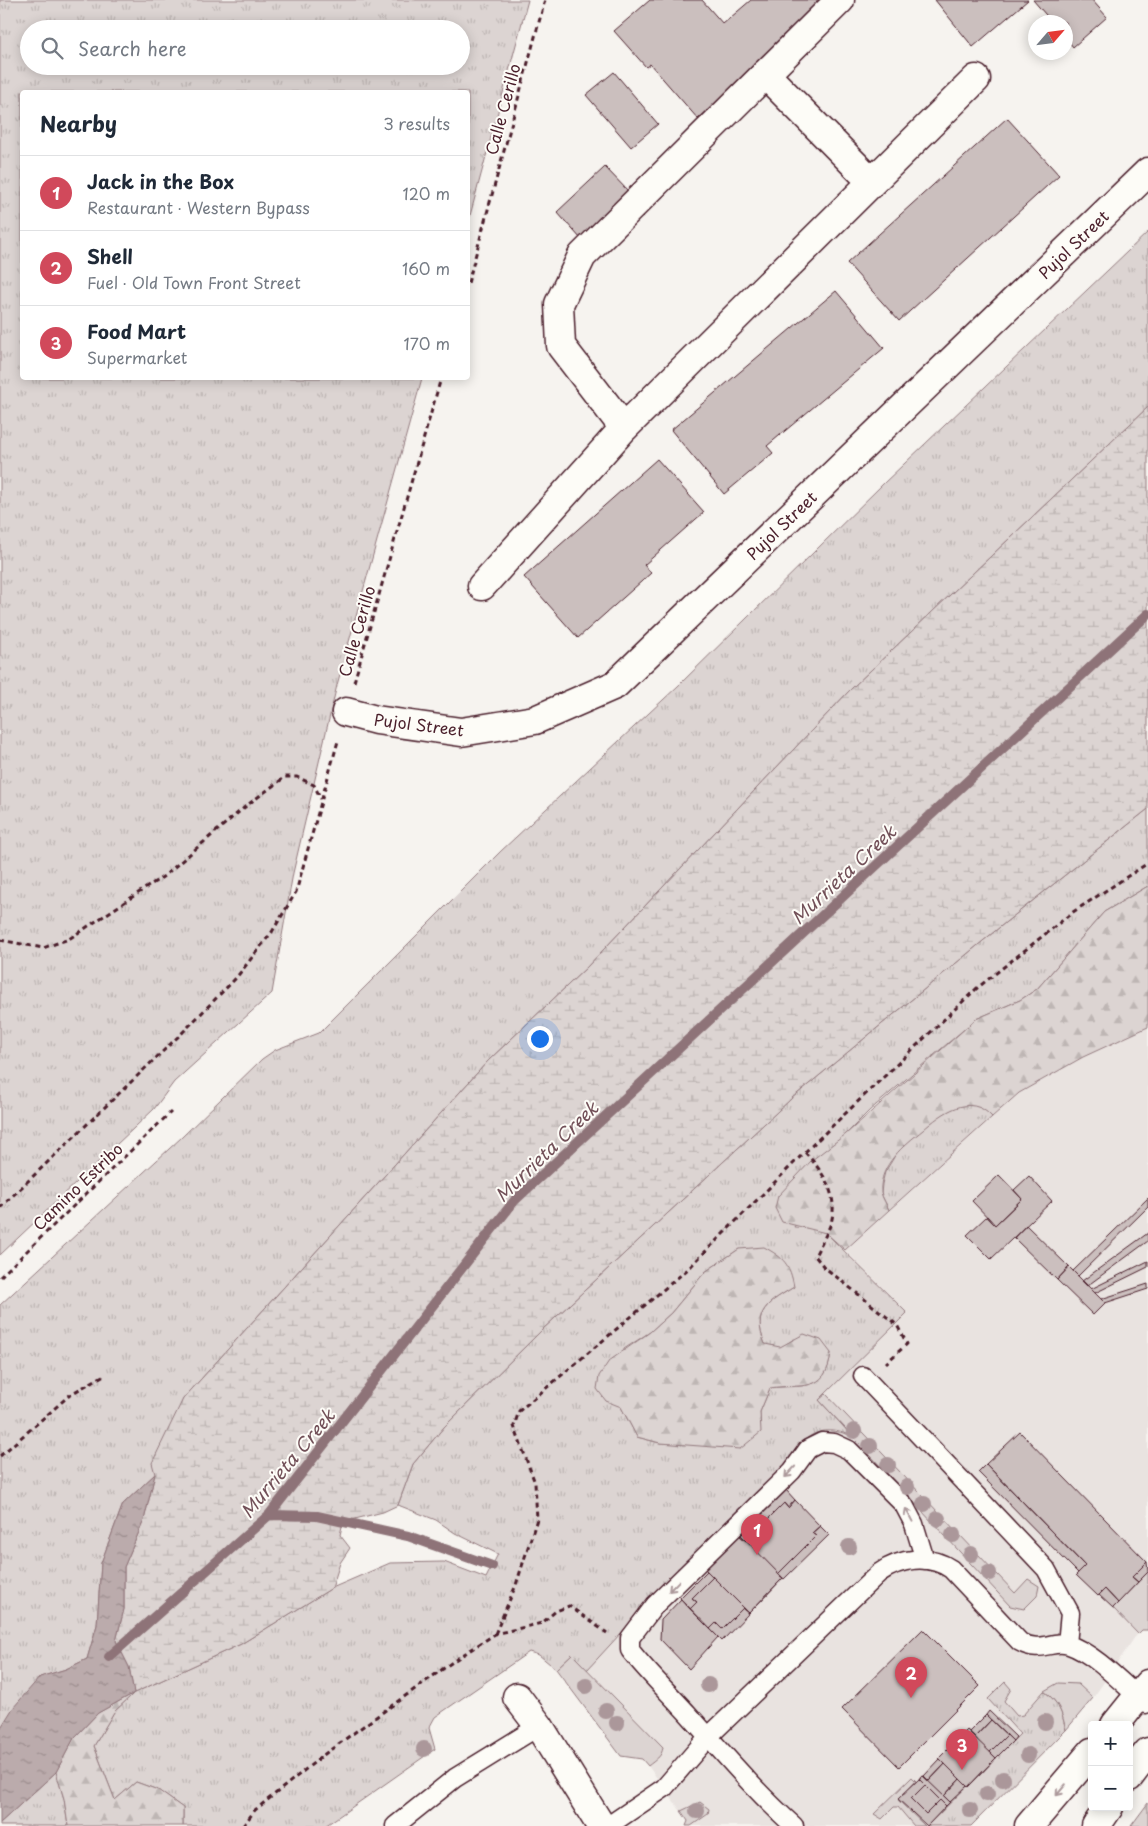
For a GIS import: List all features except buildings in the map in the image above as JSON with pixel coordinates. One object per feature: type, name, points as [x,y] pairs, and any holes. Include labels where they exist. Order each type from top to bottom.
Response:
[{"type":"street","points":[[624,428],[561,346],[559,304],[582,256],[840,0]]},
{"type":"street","points":[[765,74],[872,182]]},
{"type":"street","points":[[482,586],[624,428],[976,79]]},
{"type":"street","name":"Pujol Street","points":[[346,712],[376,720],[461,732],[535,720],[614,684],[1148,172]]},
{"type":"street","points":[[1118,1721],[1144,1696]]},
{"type":"street","points":[[517,1697],[539,1726],[601,1826]]},
{"type":"street","points":[[1133,1772],[1148,1752]]},
{"type":"street","points":[[1029,1826],[1088,1757]]},
{"type":"street","points":[[1096,1826],[1106,1811]]},
{"type":"lane","points":[[866,1378],[1046,1569],[1070,1613],[1068,1644]]},
{"type":"lane","points":[[794,1826],[736,1770],[646,1671],[630,1650],[630,1638],[656,1605],[792,1471],[808,1449],[822,1442],[834,1443],[849,1450],[904,1505],[914,1524],[925,1560]]},
{"type":"lane","points":[[608,1826],[664,1788],[708,1737],[879,1573],[888,1566],[906,1560],[940,1562],[951,1569],[1020,1642],[1030,1648],[1068,1644],[1092,1658],[1144,1696]]},
{"type":"lane","points":[[395,1826],[455,1778],[539,1726]]},
{"type":"path","name":"Calle Cerillo","points":[[470,276],[545,0]]},
{"type":"path","name":"Calle Cerillo","points":[[0,1208],[184,1031],[236,978],[272,932],[296,892],[441,380]]},
{"type":"path","points":[[0,940],[23,946],[43,948],[69,939],[164,876],[246,806],[285,777],[297,777],[314,785],[322,800]]},
{"type":"path","points":[[495,1634],[516,1585],[537,1519],[535,1483],[514,1426],[518,1411],[688,1269],[805,1152],[976,989],[1073,912],[1148,863]]},
{"type":"path","name":"Camino Estribo","points":[[0,1277],[171,1112]]},
{"type":"path","points":[[805,1152],[817,1166],[830,1187],[833,1204],[830,1224],[815,1256],[824,1267],[897,1325],[907,1344],[866,1378]]},
{"type":"path","points":[[0,1456],[71,1394],[106,1374]]},
{"type":"path","points":[[243,1826],[255,1810],[326,1754],[495,1634],[542,1623],[556,1612],[569,1606],[630,1650]]},
{"type":"shaded area","points":[[1148,1027],[1148,1630],[1142,1630],[1135,1637],[1093,1698],[1066,1730],[971,1826],[686,1826],[688,1821],[643,1759],[621,1756],[557,1669],[569,1606],[907,1313],[845,1250],[1019,1093],[1083,1057]]},
{"type":"green space","points":[[0,0],[528,0],[470,216],[470,90],[20,90],[20,380],[421,380],[337,685],[293,873],[272,993],[174,1082],[154,1109],[0,1255]]},
{"type":"green space","points":[[1148,232],[1148,407],[851,689],[587,967],[488,1061],[183,1399],[155,1474],[123,1504],[101,1563],[97,1625],[87,1659],[66,1669],[40,1677],[0,1729],[0,1305],[182,1137],[262,1059],[275,1050],[319,1033],[501,851],[678,686],[884,483]]},
{"type":"green space","points":[[1148,407],[1148,809],[1006,922],[792,1098],[543,1329],[444,1427],[413,1464],[398,1505],[383,1512],[343,1522],[340,1535],[350,1548],[340,1563],[332,1588],[241,1644],[134,1693],[129,1667],[116,1641],[124,1609],[124,1567],[144,1520],[155,1474],[152,1463],[183,1399],[488,1061],[587,967],[851,689]]},
{"type":"green space","points":[[1148,809],[1148,886],[1104,912],[1037,989],[1020,1000],[976,1019],[869,1111],[846,1134],[794,1227],[812,1228],[826,1233],[907,1313],[819,1400],[852,1436],[830,1431],[813,1434],[806,1439],[786,1464],[655,1596],[587,1670],[572,1654],[556,1669],[539,1655],[529,1652],[435,1717],[429,1728],[435,1749],[325,1826],[183,1826],[183,1808],[158,1790],[136,1782],[115,1800],[94,1746],[114,1712],[134,1693],[241,1644],[332,1588],[390,1563],[444,1562],[486,1578],[498,1554],[455,1533],[436,1520],[398,1505],[413,1464],[444,1427],[543,1329],[792,1098],[1006,922]],"holes":[[[739,1249],[794,1287],[770,1303],[765,1309],[761,1315],[761,1333],[765,1344],[780,1348],[794,1339],[831,1353],[824,1375],[810,1384],[770,1388],[760,1412],[760,1420],[686,1444],[660,1443],[637,1437],[621,1407],[624,1349],[650,1332],[671,1313],[705,1272]]]},
{"type":"green space","points":[[1148,886],[1148,1027],[1083,1057],[1019,1093],[992,1117],[975,1106],[966,1106],[956,1108],[939,1117],[908,1142],[888,1164],[881,1182],[881,1192],[889,1210],[845,1250],[826,1233],[782,1222],[775,1208],[778,1196],[812,1160],[846,1134],[976,1019],[1020,1000],[1037,989],[1104,912]]},
{"type":"green space","points":[[975,1105],[986,1110],[992,1117],[889,1210],[881,1194],[882,1184],[885,1172],[899,1149],[940,1115],[958,1106]]},
{"type":"green space","points":[[764,1247],[785,1262],[794,1287],[770,1303],[761,1315],[761,1333],[765,1344],[780,1347],[804,1334],[821,1340],[831,1353],[824,1375],[810,1384],[770,1388],[760,1412],[761,1432],[740,1449],[660,1443],[637,1437],[621,1407],[606,1401],[597,1389],[599,1376],[609,1361],[650,1332],[671,1313],[705,1272],[739,1249]]},
{"type":"green space","points":[[826,1394],[1015,1593],[1028,1579],[1039,1586],[1037,1596],[1024,1609],[1010,1606],[819,1400]]},
{"type":"green space","points":[[1148,1572],[1148,1630],[1142,1630],[1138,1634],[1113,1608]]},
{"type":"green space","points":[[572,1654],[663,1747],[660,1756],[648,1766],[642,1759],[621,1756],[556,1669]]},
{"type":"green space","points":[[1005,1682],[1011,1689],[1004,1701],[1017,1716],[1023,1715],[1044,1691],[1059,1708],[1066,1730],[971,1826],[927,1826],[1020,1734],[988,1699]]},
{"type":"green space","points":[[1058,1683],[1078,1684],[1093,1698],[1066,1730],[1059,1708],[1044,1691]]},
{"type":"green space","points":[[134,1693],[114,1712],[94,1746],[115,1800],[136,1782],[158,1790],[183,1808],[183,1826],[68,1826],[64,1799],[56,1772],[74,1738],[98,1713]]},
{"type":"green space","points":[[56,1772],[64,1799],[68,1826],[0,1826],[0,1823]]},
{"type":"green space","points":[[912,1777],[916,1781],[898,1800],[925,1826],[914,1826],[898,1807],[894,1807],[882,1819],[874,1814]]},
{"type":"green space","points":[[700,1802],[709,1809],[708,1814],[691,1826],[686,1826],[688,1821],[681,1811]]},
{"type":"green space","points":[[1148,1803],[1148,1826],[1131,1826]]},
{"type":"water","points":[[155,1474],[144,1520],[124,1567],[124,1609],[116,1641],[129,1667],[134,1693],[98,1713],[74,1738],[56,1772],[0,1823],[0,1729],[13,1708],[40,1677],[66,1669],[87,1659],[97,1625],[101,1563],[123,1504]]},
{"type":"waterway","name":"Murrieta Creek","points":[[109,1657],[269,1515],[515,1200],[1148,614]]},
{"type":"waterway","points":[[269,1515],[317,1516],[408,1536],[492,1566]]},
{"type":"place","name":"Jack in the Box","points":[[757,1555]]},
{"type":"place","name":"Shell","points":[[911,1698]]},
{"type":"place","name":"Food Mart","points":[[962,1770]]}]
